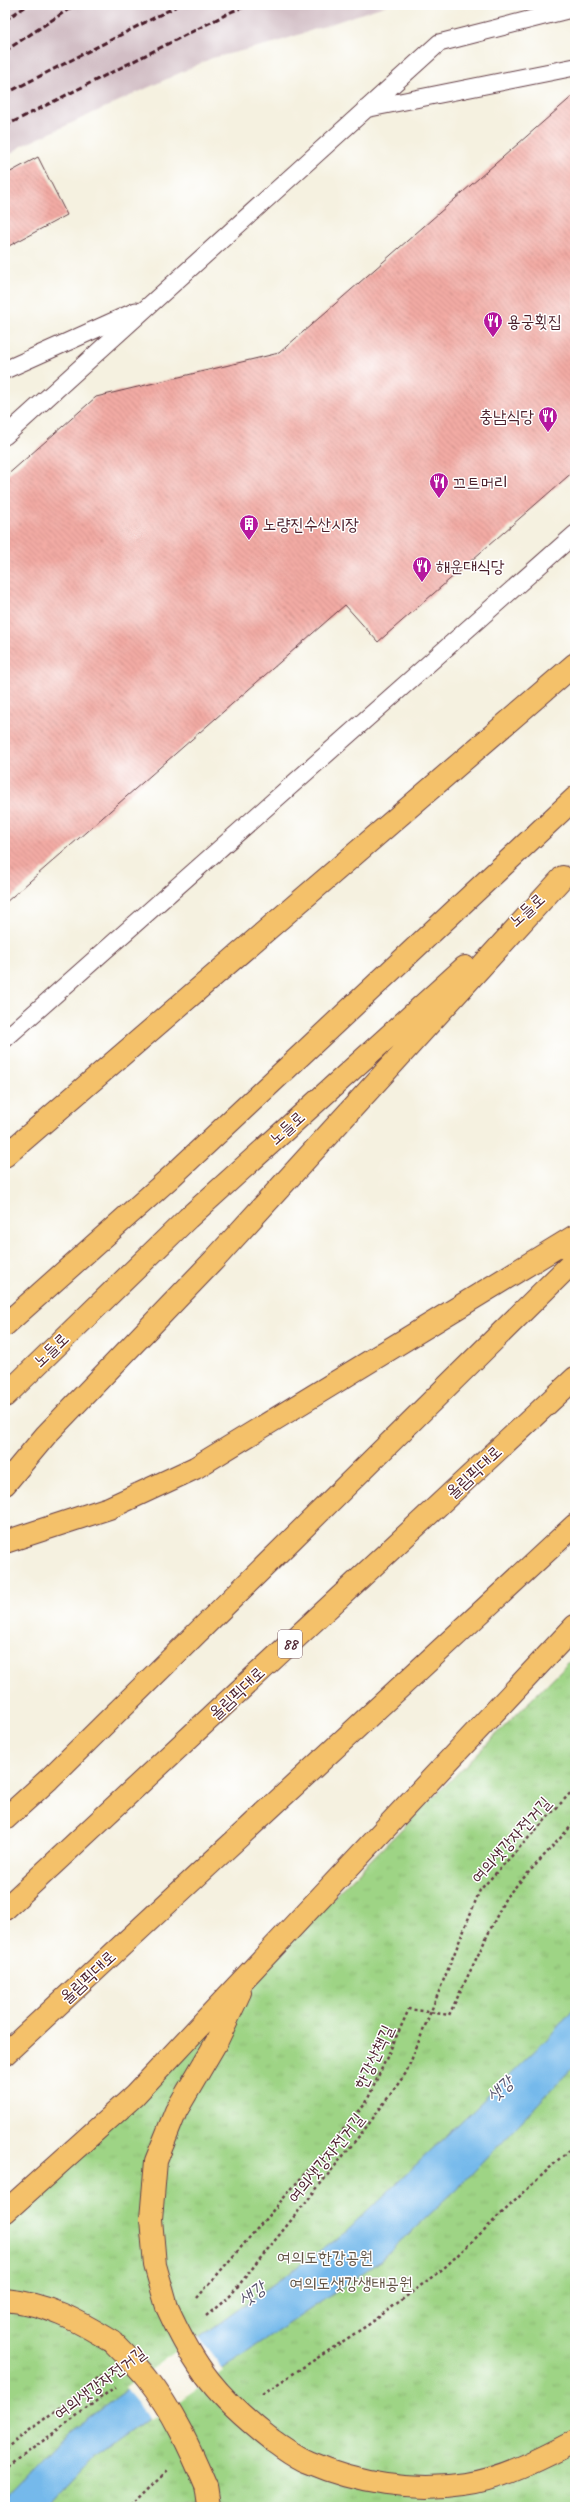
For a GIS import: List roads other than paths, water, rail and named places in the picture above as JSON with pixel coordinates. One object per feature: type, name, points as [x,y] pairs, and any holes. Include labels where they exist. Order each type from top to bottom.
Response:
[{"type":"main road","points":[[5,1156],[575,664]]},
{"type":"main road","points":[[5,1325],[172,1176],[575,798]]},
{"type":"main road","points":[[5,1484],[46,1435],[220,1254],[569,872]]},
{"type":"main road","name":"노들로","points":[[5,1396],[188,1218],[569,872]]},
{"type":"main road","points":[[5,1542],[108,1508],[195,1468],[575,1236]]},
{"type":"main road","points":[[5,1820],[49,1779],[575,1260]]},
{"type":"main road","name":"올림픽대로","points":[[5,1909],[575,1378]]},
{"type":"main road","name":"올림픽대로","points":[[5,2054],[575,1525]]},
{"type":"main road","points":[[5,2212],[134,2096],[575,1626]]},
{"type":"main road","points":[[247,1976],[217,2041],[176,2111],[156,2161],[151,2219],[155,2265],[167,2307],[185,2346],[210,2383],[238,2413],[272,2440],[307,2462],[353,2478],[408,2487],[466,2484],[530,2465],[575,2441]]},
{"type":"main road","points":[[5,2300],[32,2303],[74,2318],[113,2342],[147,2378],[168,2408],[189,2446],[208,2497]]},
{"type":"lane","points":[[5,436],[439,43],[575,8]]},
{"type":"lane","points":[[365,109],[575,67]]},
{"type":"lane","points":[[5,370],[151,304]]},
{"type":"lane","points":[[5,1039],[575,534]]},
{"type":"water","name":"샛강","points":[[575,2007],[575,2065],[460,2186],[378,2263],[95,2456],[47,2507],[5,2507],[5,2498],[70,2431],[347,2231],[548,2038]]},
{"type":"railway","points":[[5,20],[28,5]]},
{"type":"railway","points":[[5,51],[75,5]]},
{"type":"railway","points":[[5,94],[179,5]]},
{"type":"railway","points":[[5,126],[233,11],[250,5]]},
{"type":"place","name":"용궁횟집","points":[[493,338]]},
{"type":"place","name":"충남식당","points":[[548,433]]},
{"type":"place","name":"끄트머리","points":[[439,499]]},
{"type":"place","name":"노량진수산시장","points":[[249,541]]},
{"type":"place","name":"해운대식당","points":[[422,583]]},
{"type":"park label","name":"여의도한강공원","points":[[325,2257]]},
{"type":"park label","name":"여의도샛강생태공원","points":[[351,2283]]}]
